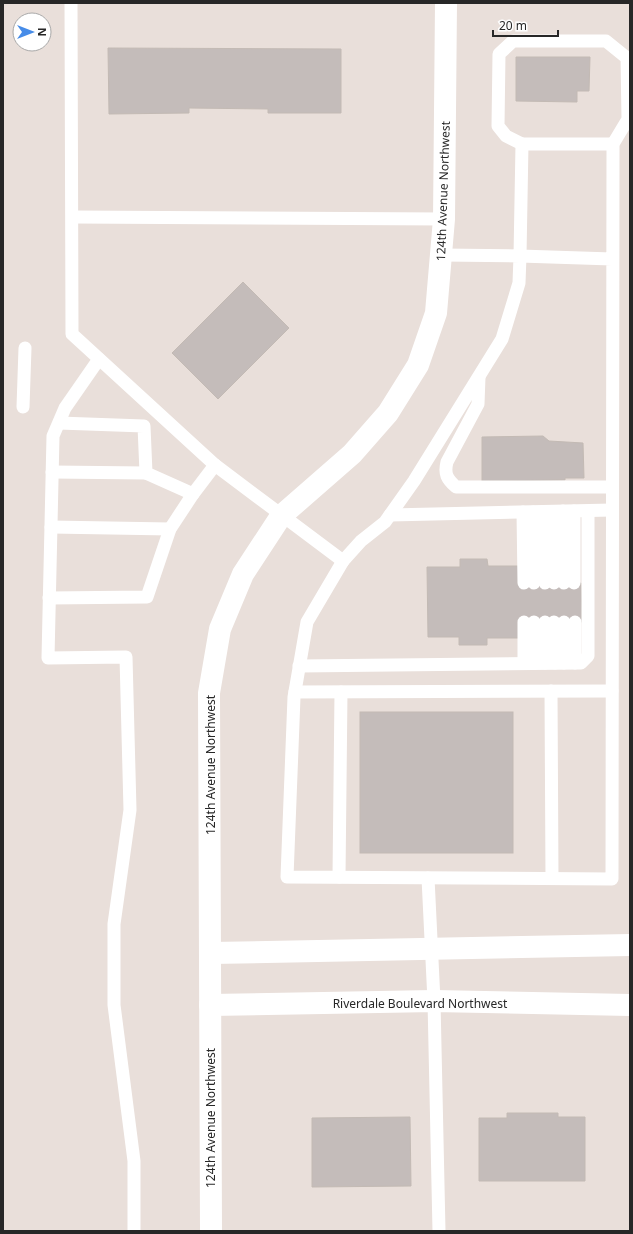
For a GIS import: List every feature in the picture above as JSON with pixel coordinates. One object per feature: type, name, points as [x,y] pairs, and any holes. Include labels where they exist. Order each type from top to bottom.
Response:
[{"type":"street","name":"124th Avenue Northwest","points":[[211,1231],[209,693],[220,629],[240,581],[281,516],[352,454],[388,413],[418,365],[436,313],[442,255],[444,219],[446,3]]},
{"type":"street","points":[[211,953],[630,945]]},
{"type":"street","name":"Riverdale Boulevard Northwest","points":[[210,1006],[434,1001],[630,1005]]},
{"type":"lane","points":[[71,3],[73,217],[72,334],[215,465],[343,561]]},
{"type":"lane","points":[[522,144],[519,283],[502,339],[414,482],[390,515],[343,561],[307,622],[295,692],[288,877],[612,879],[613,144],[628,119],[627,58],[606,42],[513,41],[499,54],[498,126],[506,136],[522,144],[613,144]]},
{"type":"lane","points":[[73,217],[444,219]]},
{"type":"lane","points":[[442,255],[612,259]]},
{"type":"lane","points":[[23,407],[25,348]]},
{"type":"lane","points":[[99,358],[65,408],[53,436],[48,658],[126,657],[130,810],[114,924],[114,1005],[134,1162],[134,1231]]},
{"type":"lane","points":[[479,375],[478,404],[446,462],[445,470],[448,480],[456,487],[612,487]]},
{"type":"lane","points":[[59,423],[144,426],[146,473]]},
{"type":"lane","points":[[49,598],[147,597],[170,529],[193,494],[215,465]]},
{"type":"lane","points":[[52,472],[146,473],[193,494]]},
{"type":"lane","points":[[390,515],[612,510]]},
{"type":"lane","points":[[300,666],[581,663],[588,656],[588,511]]},
{"type":"lane","points":[[549,512],[549,583]]},
{"type":"lane","points":[[549,512],[549,583]]},
{"type":"lane","points":[[549,512],[549,583]]},
{"type":"lane","points":[[51,526],[170,529]]},
{"type":"lane","points":[[549,622],[550,663]]},
{"type":"lane","points":[[549,622],[550,663]]},
{"type":"lane","points":[[549,622],[550,663]]},
{"type":"lane","points":[[295,692],[612,691]]},
{"type":"lane","points":[[339,877],[342,692]]},
{"type":"lane","points":[[551,692],[552,878]]},
{"type":"lane","points":[[428,878],[434,1001],[439,1231]]},
{"type":"building","points":[[108,48],[341,49],[341,113],[268,113],[268,109],[189,108],[189,113],[109,114]]},
{"type":"building","points":[[516,57],[590,57],[589,91],[577,91],[577,102],[516,101]]},
{"type":"building","points":[[243,282],[289,328],[218,399],[172,353]]},
{"type":"building","points":[[543,436],[549,441],[583,443],[584,478],[565,478],[565,480],[482,481],[482,437]]},
{"type":"building","points":[[460,559],[487,559],[488,566],[521,566],[524,583],[581,583],[582,622],[520,622],[520,638],[487,638],[487,645],[459,645],[459,637],[428,637],[427,567],[460,567]]},
{"type":"building","points":[[360,712],[513,712],[513,853],[360,853]]},
{"type":"building","points":[[507,1113],[558,1113],[558,1117],[585,1117],[585,1181],[479,1181],[479,1118],[507,1118]]},
{"type":"building","points":[[410,1117],[411,1186],[312,1187],[312,1118]]}]
